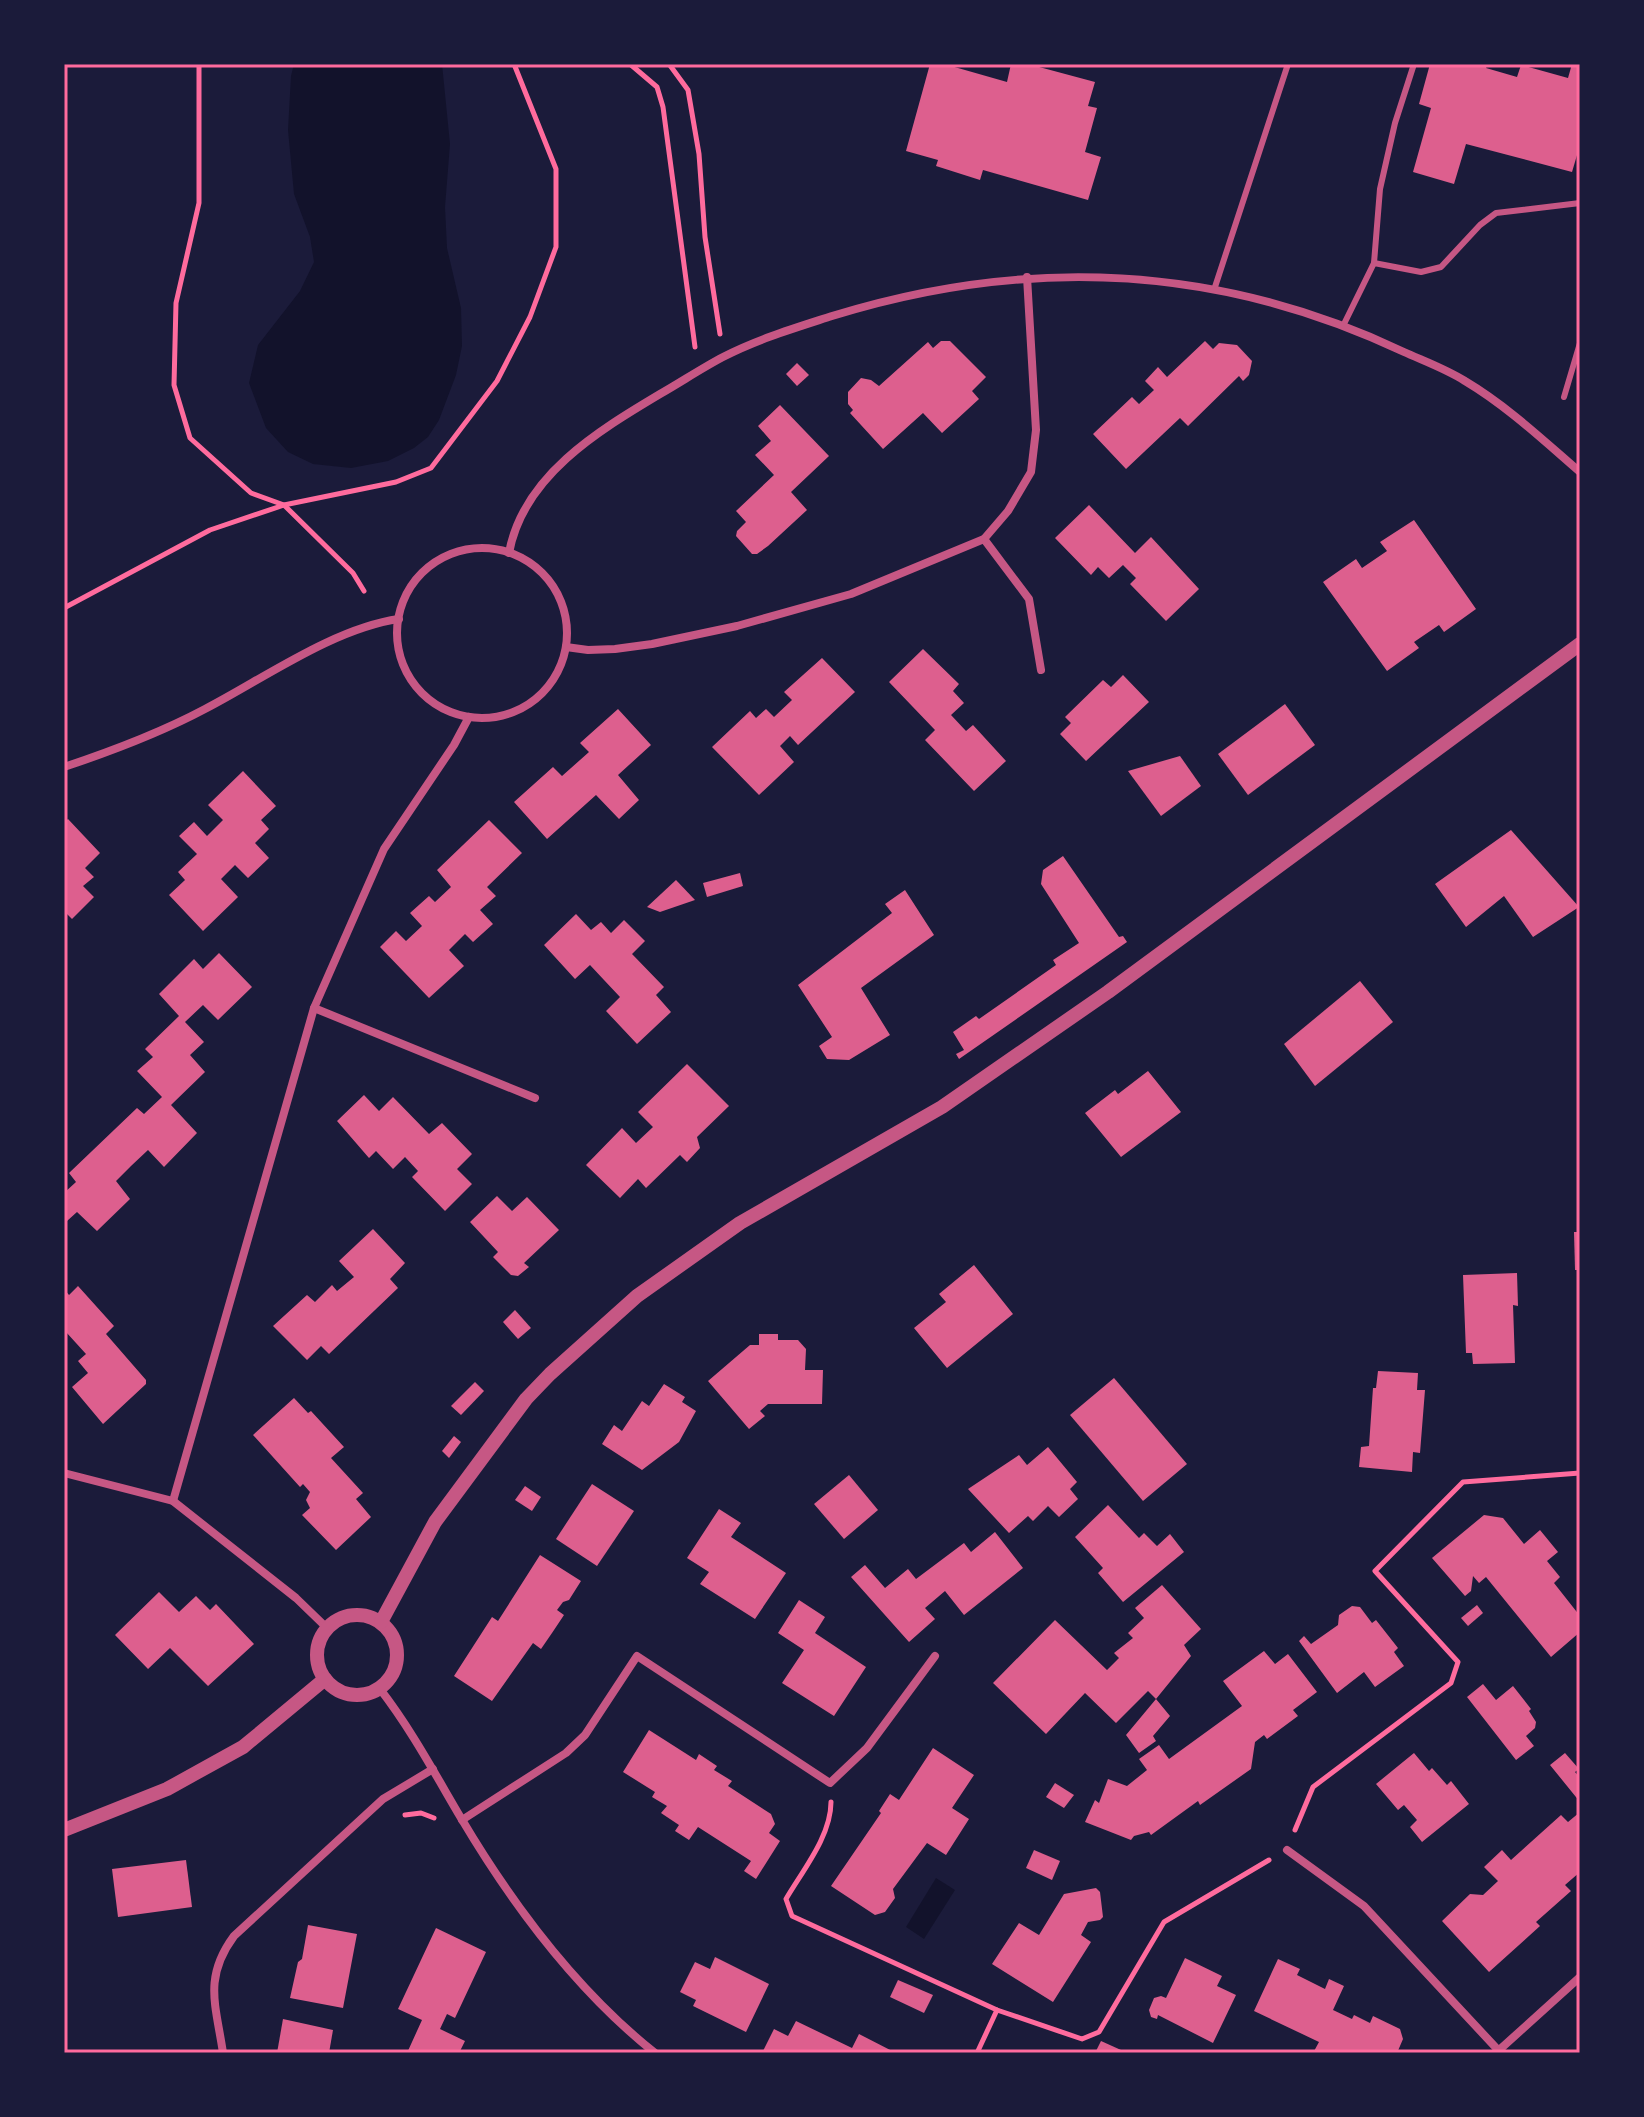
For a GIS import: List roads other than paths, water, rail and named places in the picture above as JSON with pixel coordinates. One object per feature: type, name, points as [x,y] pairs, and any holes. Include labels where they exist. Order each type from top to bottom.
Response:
[{"type":"street","points":[[566,647],[615,649],[737,626],[851,594],[984,539],[1008,511],[1031,472],[1036,430],[1027,277]]},
{"type":"street","points":[[509,553],[523,511],[539,487],[566,457],[637,408],[724,356],[776,334],[887,299],[1027,277],[1151,279],[1247,295],[1343,326],[1464,380],[1523,423],[1580,472]]},
{"type":"street","points":[[984,539],[1029,599],[1041,670]]},
{"type":"street","points":[[483,548],[509,553],[543,574],[558,595],[566,620],[566,647],[558,672],[531,702],[495,717],[469,717],[443,709],[413,682],[401,658],[399,619],[407,594],[423,572],[457,552],[483,548]]},
{"type":"street","points":[[64,767],[124,747],[190,717],[348,634],[382,621],[399,619]]},
{"type":"street","points":[[381,1622],[435,1522],[526,1399],[637,1296],[740,1223],[942,1107],[1095,1001],[1580,644]]},
{"type":"street","points":[[173,1501],[314,1008],[384,849],[454,745],[469,717]]},
{"type":"street","points":[[314,1008],[535,1098]]},
{"type":"street","points":[[64,1473],[173,1501],[296,1598],[327,1628]]},
{"type":"street","points":[[351,1615],[364,1615],[381,1622],[394,1638],[398,1659],[394,1673],[380,1689],[366,1695],[350,1695],[336,1690],[325,1679],[318,1665],[317,1649],[327,1628],[340,1618],[351,1615]]},
{"type":"street","points":[[462,1820],[566,1753],[585,1735],[637,1656],[830,1783],[867,1748],[935,1656]]},
{"type":"street","points":[[64,1830],[167,1789],[243,1747],[325,1679]]},
{"type":"street","points":[[380,1689],[433,1769],[462,1820],[560,1961],[634,2037],[655,2053]]},
{"type":"street","points":[[223,2053],[214,1987],[215,1969],[220,1955],[234,1936],[383,1799],[433,1769]]},
{"type":"street","points":[[1287,1850],[1364,1906],[1498,2052],[1580,1977]]},
{"type":"lane","points":[[1214,290],[1288,64]]},
{"type":"lane","points":[[1343,326],[1374,263],[1380,189],[1395,123],[1414,64]]},
{"type":"lane","points":[[1374,263],[1421,272],[1441,267],[1480,225],[1496,213],[1580,203]]},
{"type":"lane","points":[[1564,397],[1580,343]]}]
